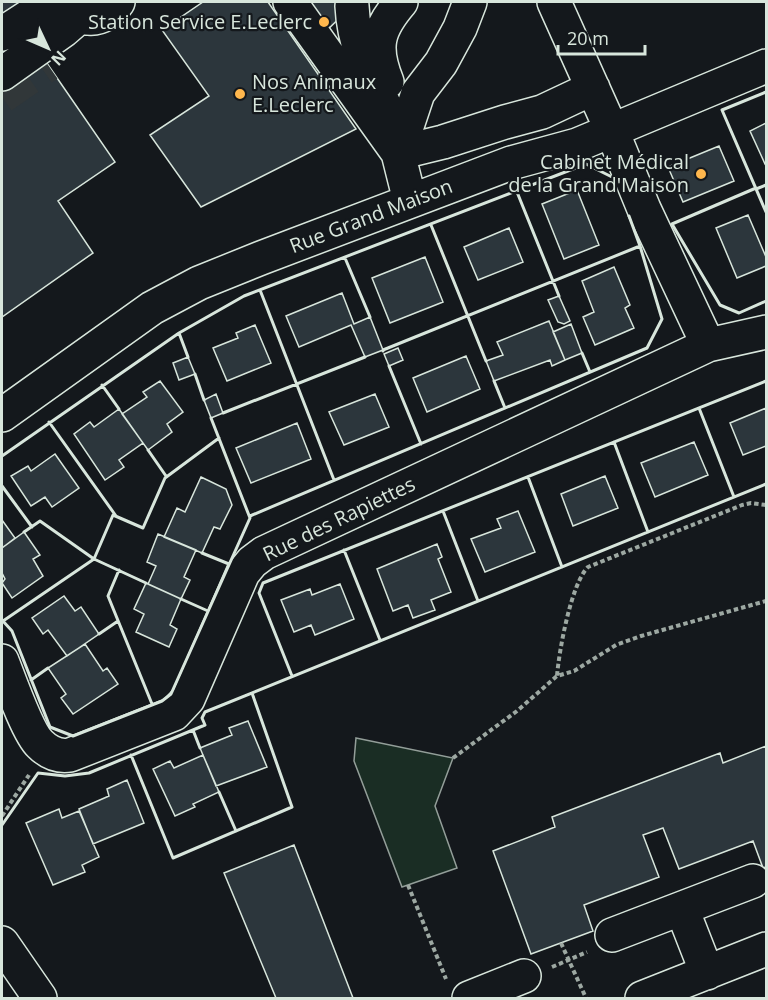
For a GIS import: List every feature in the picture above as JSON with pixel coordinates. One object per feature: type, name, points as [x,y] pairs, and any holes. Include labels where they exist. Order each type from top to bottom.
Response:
[{"type":"street","points":[[290,2],[398,153]]},
{"type":"street","points":[[401,2],[381,31],[379,47],[380,63],[390,89],[390,117],[410,201]]},
{"type":"street","points":[[398,153],[418,93],[441,63],[460,28],[470,2]]},
{"type":"street","points":[[554,2],[644,209],[708,345]]},
{"type":"street","points":[[352,6],[353,24],[360,54],[390,117]]},
{"type":"street","points":[[2,34],[82,8]]},
{"type":"street","points":[[2,74],[44,56],[82,8]]},
{"type":"street","name":"Rue Grand Maison","points":[[2,415],[162,303],[200,283],[511,163],[577,145],[766,66]]},
{"type":"street","points":[[398,153],[542,112],[593,88]]},
{"type":"street","name":"Rue des Rapiettes","points":[[46,749],[60,755],[70,755],[178,711],[188,699],[243,573],[264,553],[708,345],[766,332]]},
{"type":"street","points":[[2,661],[32,732],[46,749]]},
{"type":"street","points":[[612,936],[753,881]]},
{"type":"street","points":[[682,909],[707,973]]},
{"type":"street","points":[[2,943],[40,999]]},
{"type":"street","points":[[642,999],[766,949]]},
{"type":"street","points":[[458,991],[524,976]]},
{"type":"path","points":[[557,676],[558,658],[575,588],[580,574],[588,567],[742,505],[751,503],[766,505]]},
{"type":"path","points":[[453,758],[517,711],[557,676],[574,671],[616,645],[766,601]]},
{"type":"path","points":[[2,816],[46,749]]},
{"type":"path","points":[[408,885],[458,991]]},
{"type":"path","points":[[524,976],[600,946],[612,936]]},
{"type":"path","points":[[561,943],[586,999]]},
{"type":"green space","points":[[356,738],[453,758],[435,806],[457,868],[402,887],[354,761]]},
{"type":"building","points":[[2,2],[24,2],[2,20]]},
{"type":"building","points":[[203,2],[268,2],[356,129],[201,207],[150,135],[209,96],[162,30]]},
{"type":"building","name":"Station Service E.Leclerc","points":[[310,2],[356,2],[322,35],[303,8]]},
{"type":"building","points":[[44,59],[115,162],[58,201],[93,253],[2,317],[2,88]]},
{"type":"building","points":[[766,123],[766,163],[765,164],[750,131]]},
{"type":"building","name":"Cabinet Médical de la Grand'Maison","points":[[719,146],[734,181],[683,202],[668,167]]},
{"type":"building","points":[[577,190],[599,245],[564,259],[542,204]]},
{"type":"building","points":[[748,215],[766,257],[766,266],[737,278],[716,228]]},
{"type":"building","points":[[509,228],[523,262],[478,280],[464,247]]},
{"type":"building","points":[[425,257],[443,302],[390,323],[372,278]]},
{"type":"building","points":[[614,267],[630,305],[625,308],[634,328],[595,345],[583,317],[594,312],[582,281]]},
{"type":"building","points":[[342,293],[354,324],[370,317],[383,350],[365,357],[351,325],[299,347],[286,316]]},
{"type":"building","points":[[559,296],[570,321],[564,324],[558,322],[548,300]]},
{"type":"building","points":[[549,321],[565,360],[552,366],[550,360],[494,381],[486,361],[503,355],[497,342]]},
{"type":"building","points":[[571,324],[582,353],[565,360],[553,332]]},
{"type":"building","points":[[255,325],[271,363],[227,381],[213,348],[238,338],[236,333]]},
{"type":"building","points":[[398,348],[403,360],[389,366],[384,354]]},
{"type":"building","points":[[466,356],[480,389],[427,412],[413,378]]},
{"type":"building","points":[[188,357],[195,374],[179,380],[173,363]]},
{"type":"building","points":[[160,381],[183,412],[167,424],[172,432],[148,450],[122,414],[147,397],[143,392]]},
{"type":"building","points":[[216,394],[223,413],[211,418],[204,400]]},
{"type":"building","points":[[375,394],[389,427],[344,445],[329,412]]},
{"type":"building","points":[[766,408],[766,446],[743,455],[730,423]]},
{"type":"building","points":[[119,409],[143,443],[119,460],[124,467],[105,480],[74,434],[90,422],[94,427]]},
{"type":"building","points":[[297,423],[311,459],[251,483],[236,448]]},
{"type":"building","points":[[694,442],[708,475],[655,497],[641,463]]},
{"type":"building","points":[[55,454],[79,488],[52,507],[45,497],[31,506],[11,476],[28,466],[31,471]]},
{"type":"building","points":[[605,476],[618,508],[573,526],[561,494]]},
{"type":"building","points":[[201,477],[226,489],[232,505],[220,529],[214,527],[202,553],[164,537],[177,508],[185,512]]},
{"type":"building","points":[[518,511],[535,552],[485,572],[471,539],[501,528],[497,519]]},
{"type":"building","points":[[2,520],[15,538],[2,548]]},
{"type":"building","points":[[24,532],[40,555],[33,559],[43,576],[12,598],[2,583],[5,579],[2,573],[2,548]]},
{"type":"building","points":[[158,534],[196,550],[184,577],[190,580],[181,599],[148,584],[156,566],[147,562]]},
{"type":"building","points":[[437,544],[442,557],[438,559],[451,592],[431,600],[435,610],[413,618],[408,605],[393,611],[377,569]]},
{"type":"building","points":[[146,583],[181,599],[170,625],[177,629],[169,647],[136,632],[144,614],[134,609]]},
{"type":"building","points":[[340,584],[354,619],[315,635],[311,625],[294,632],[281,600],[310,589],[312,595]]},
{"type":"building","points":[[64,596],[75,611],[81,607],[99,634],[67,656],[48,630],[43,634],[32,618]]},
{"type":"building","points":[[85,644],[103,671],[107,668],[118,684],[73,714],[61,698],[66,694],[48,668]]},
{"type":"building","points":[[248,721],[267,767],[216,786],[200,748],[232,735],[229,728]]},
{"type":"building","points":[[766,746],[766,867],[763,868],[753,841],[679,869],[663,828],[643,835],[659,877],[584,905],[593,931],[531,954],[493,851],[555,827],[552,817],[720,753],[723,763]]},
{"type":"building","points":[[203,755],[219,792],[193,804],[195,807],[175,816],[153,769],[170,761],[174,768]]},
{"type":"building","points":[[127,780],[144,823],[93,844],[79,809],[109,796],[107,789]]},
{"type":"building","points":[[59,809],[62,818],[79,811],[99,857],[82,865],[85,872],[53,885],[26,823]]},
{"type":"building","points":[[294,845],[353,998],[276,998],[224,873]]},
{"type":"tunnel","points":[[2,97],[48,65]]},
{"type":"wall","points":[[766,92],[722,110],[766,212]]},
{"type":"wall","points":[[179,333],[244,296],[586,164],[614,178],[616,182]]},
{"type":"wall","points":[[756,189],[766,185]]},
{"type":"wall","points":[[756,188],[672,224],[720,305],[739,313],[766,301]]},
{"type":"wall","points":[[517,192],[559,296]]},
{"type":"wall","points":[[250,516],[647,348],[662,319],[629,216]]},
{"type":"wall","points":[[431,225],[486,361]]},
{"type":"wall","points":[[383,351],[640,246]]},
{"type":"wall","points":[[345,258],[370,317]]},
{"type":"wall","points":[[260,290],[334,480]]},
{"type":"wall","points":[[2,456],[179,333],[188,357]]},
{"type":"wall","points":[[582,353],[590,372]]},
{"type":"wall","points":[[223,413],[365,357]]},
{"type":"wall","points":[[389,366],[421,444]]},
{"type":"wall","points":[[195,374],[204,400]]},
{"type":"wall","points":[[494,381],[505,408]]},
{"type":"wall","points":[[292,676],[259,593],[263,583],[766,381]]},
{"type":"wall","points":[[102,385],[119,409]]},
{"type":"wall","points":[[699,408],[734,497]]},
{"type":"wall","points":[[2,620],[12,631],[50,727],[73,736],[162,701],[171,694],[250,518],[211,418]]},
{"type":"wall","points":[[49,422],[116,516]]},
{"type":"wall","points":[[3,621],[94,559],[113,515],[143,528],[165,478],[219,438]]},
{"type":"wall","points":[[614,442],[648,532]]},
{"type":"wall","points":[[148,450],[166,476]]},
{"type":"wall","points":[[528,477],[562,567]]},
{"type":"wall","points":[[2,825],[38,773],[65,776],[89,773],[205,725],[202,718],[205,712],[766,484]]},
{"type":"wall","points":[[2,486],[32,527]]},
{"type":"wall","points":[[443,511],[478,601]]},
{"type":"wall","points":[[24,532],[40,521],[94,559],[146,583]]},
{"type":"wall","points":[[344,550],[380,640]]},
{"type":"wall","points":[[202,553],[229,564]]},
{"type":"wall","points":[[119,570],[108,596],[152,704]]},
{"type":"wall","points":[[181,599],[208,611]]},
{"type":"wall","points":[[99,634],[118,621]]},
{"type":"wall","points":[[31,680],[48,668]]},
{"type":"wall","points":[[131,755],[173,858],[292,807],[252,693]]},
{"type":"wall","points":[[193,730],[200,748]]},
{"type":"wall","points":[[219,792],[236,831]]},
{"type":"place","name":"Station Service E.Leclerc","points":[[324,22]]},
{"type":"place","name":"Nos Animaux E.Leclerc","points":[[240,94]]},
{"type":"place","name":"Cabinet Médical de la Grand'Maison","points":[[701,174]]}]
